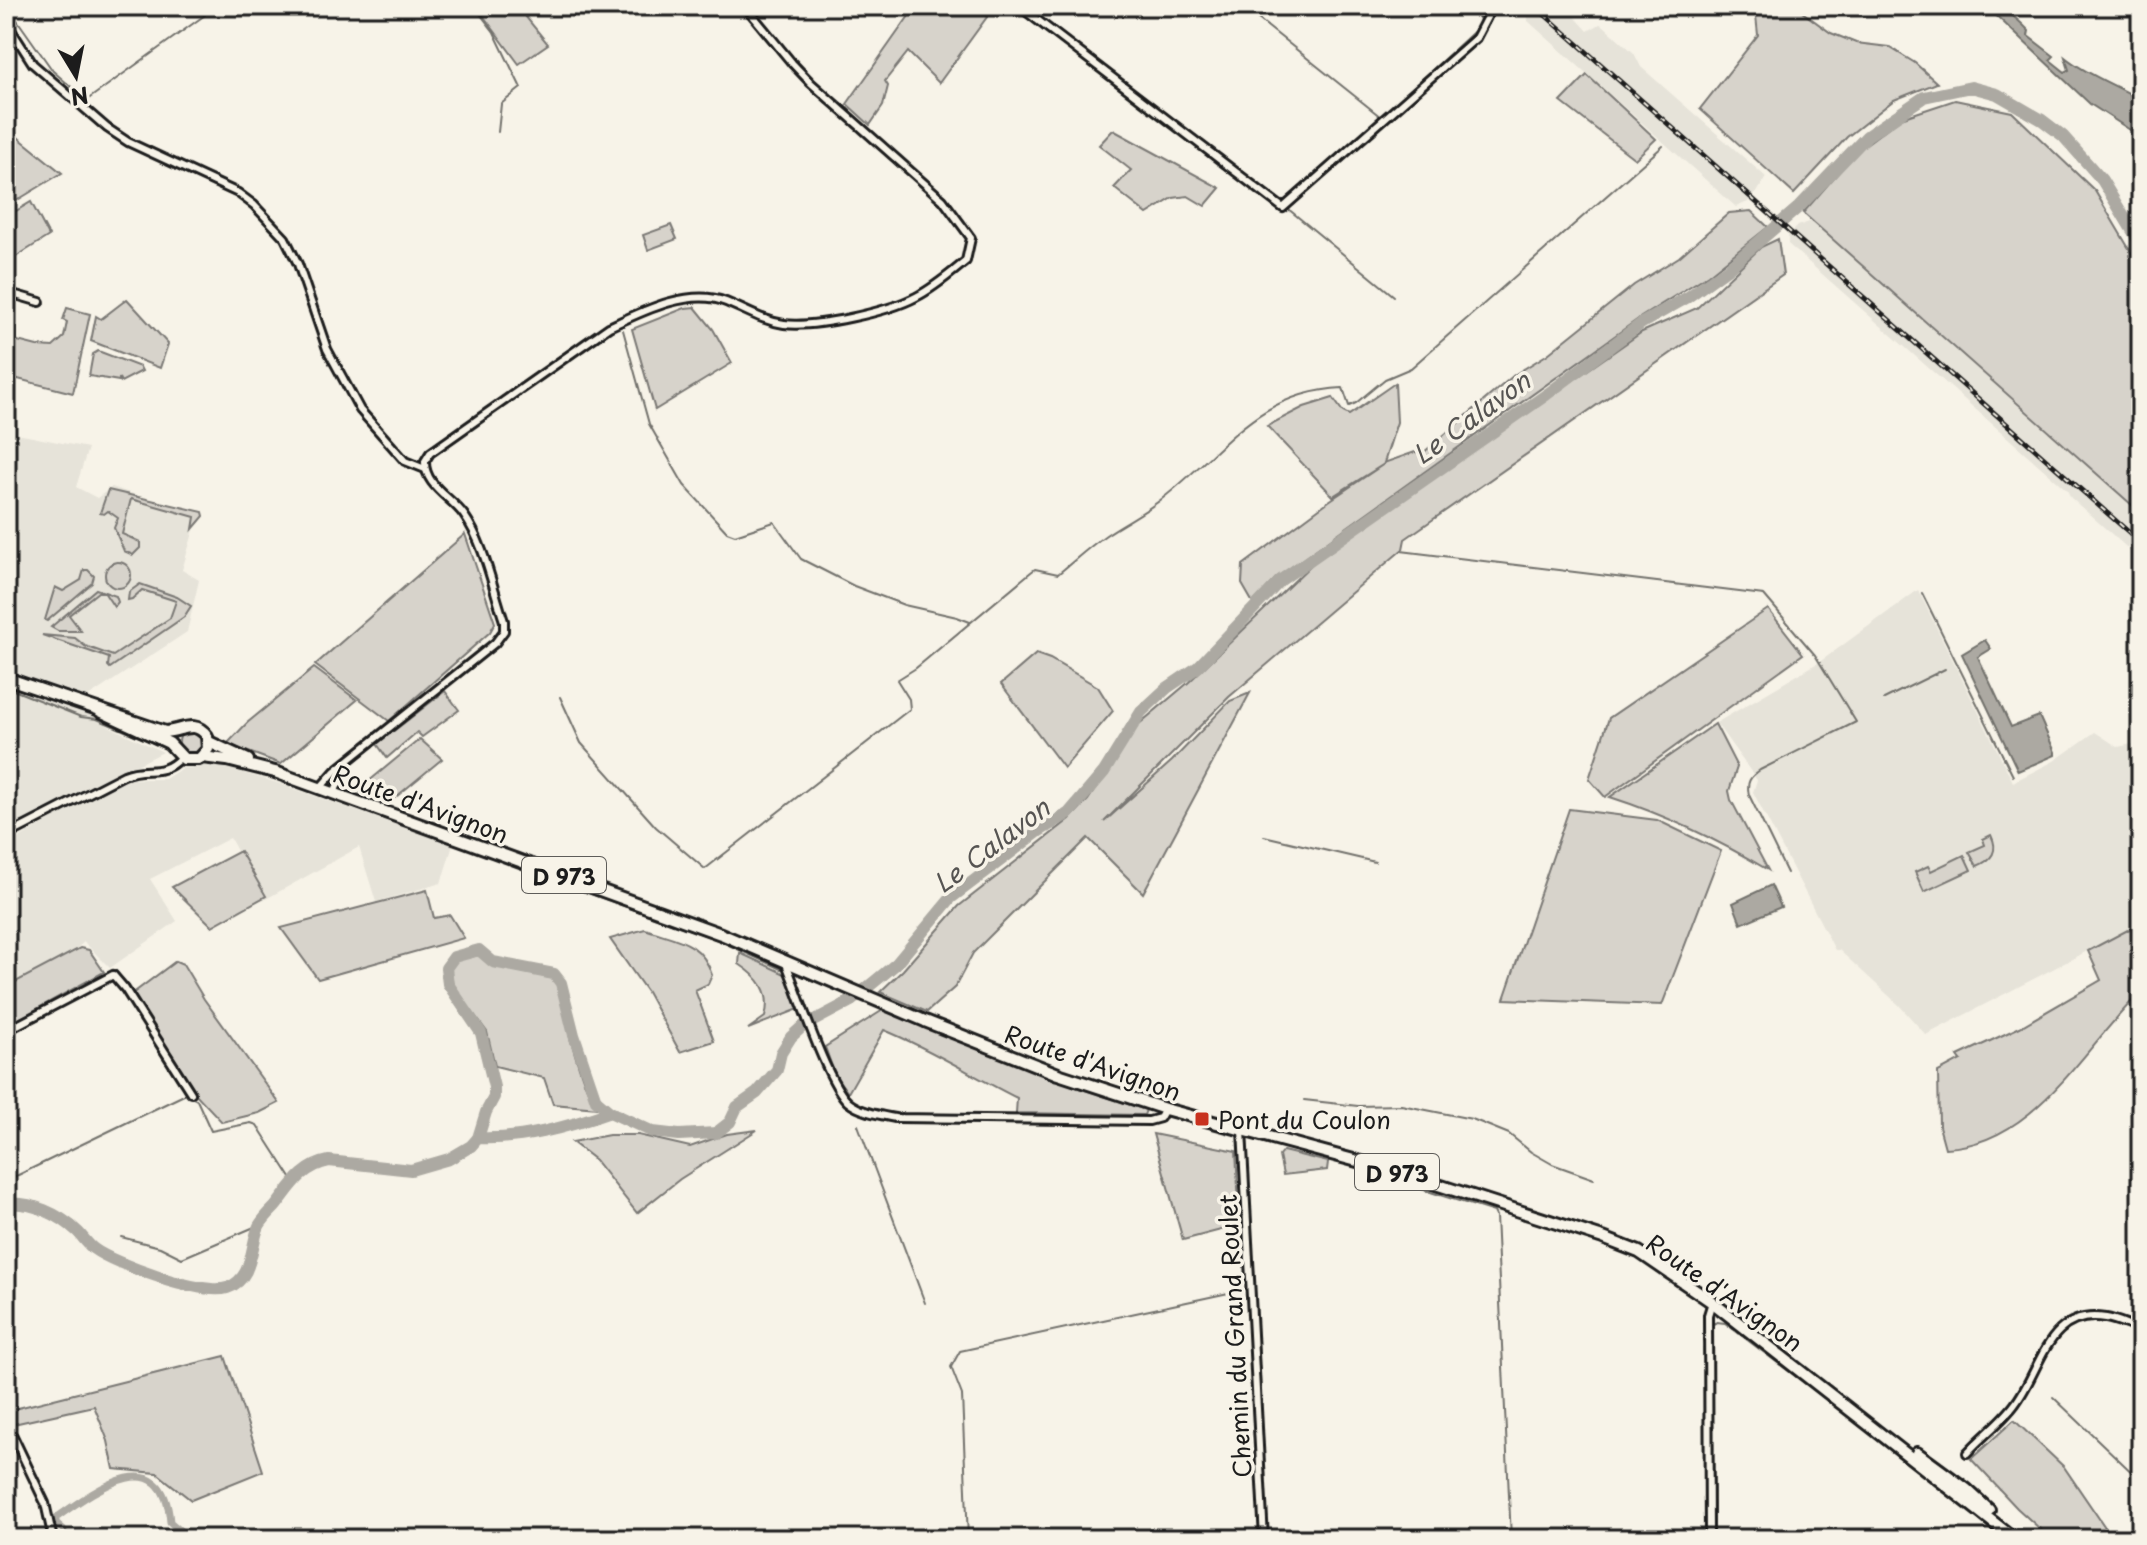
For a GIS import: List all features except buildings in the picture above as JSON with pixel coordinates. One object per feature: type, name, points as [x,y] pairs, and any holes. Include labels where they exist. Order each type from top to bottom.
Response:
[{"type":"main road","points":[[6,678],[165,732],[187,726],[198,727],[206,733],[208,749],[202,757],[192,760],[100,711]]},
{"type":"main road","points":[[178,752],[175,738],[180,730]]},
{"type":"main road","name":"Route d'Avignon","points":[[209,742],[275,772],[662,912],[1058,1074],[1165,1109],[1398,1172],[1623,1245],[1654,1260],[1871,1424],[1966,1489],[2014,1538]]},
{"type":"main road","name":"Route d'Avignon","points":[[202,757],[275,772]]},
{"type":"street","points":[[320,788],[335,771],[495,643],[504,631],[504,621],[474,533],[458,508],[427,478],[425,461],[430,453],[609,327],[626,319],[690,298],[711,298],[760,318],[784,324],[831,321],[891,308],[915,298],[966,261],[971,238],[943,200],[811,83],[745,6]]},
{"type":"street","points":[[751,13],[758,6]]},
{"type":"street","points":[[1019,6],[1283,208],[1476,38],[1487,17],[1485,6]]},
{"type":"street","points":[[6,22],[33,64],[107,128],[128,142],[238,193],[285,238],[298,264],[327,349],[360,410],[405,461],[425,469]]},
{"type":"street","points":[[6,292],[40,302]]},
{"type":"street","points":[[6,836],[124,775],[138,771],[160,772],[170,767],[178,752]]},
{"type":"street","points":[[334,793],[350,759]]},
{"type":"street","points":[[785,961],[833,1081],[850,1104],[895,1118],[1149,1121],[1160,1118],[1165,1109]]},
{"type":"street","points":[[6,1031],[113,975],[191,1093]]},
{"type":"street","name":"Chemin du Grand Roulet","points":[[1242,1130],[1264,1539]]},
{"type":"street","points":[[1709,1539],[1708,1315],[1712,1302]]},
{"type":"street","points":[[1967,1453],[2015,1405],[2057,1330],[2072,1320],[2090,1316],[2108,1318],[2141,1329]]},
{"type":"street","points":[[13,1436],[45,1503],[53,1539]]},
{"type":"shaded area","points":[[476,6],[517,6],[548,44],[519,64]]},
{"type":"shaded area","points":[[916,6],[995,6],[939,83],[908,52],[885,81],[888,86],[883,106],[870,125],[847,104]]},
{"type":"shaded area","points":[[1515,6],[1565,6],[1588,31],[1600,24],[1604,26],[1634,53],[1641,67],[1766,177],[1758,191],[1748,202],[1736,207]]},
{"type":"shaded area","points":[[1755,6],[1794,6],[1831,33],[1856,43],[1889,47],[1915,63],[1937,83],[1894,100],[1847,137],[1794,194],[1700,109],[1758,35]]},
{"type":"shaded area","points":[[1986,6],[2004,11],[2020,22],[2029,31],[2028,36],[2054,56],[2050,60],[2065,72],[2069,70],[2065,57],[2141,100],[2141,137],[2090,104]]},
{"type":"shaded area","points":[[1587,75],[1656,139],[1635,159],[1561,102]]},
{"type":"shaded area","points":[[1955,100],[2012,112],[2095,191],[2141,265],[2141,513],[1803,213],[1858,150],[1901,118]]},
{"type":"shaded area","points":[[1113,130],[1220,188],[1205,206],[1188,196],[1173,198],[1147,214],[1114,188],[1131,170],[1099,145]]},
{"type":"shaded area","points":[[14,134],[62,173],[11,204],[6,197],[6,139]]},
{"type":"shaded area","points":[[31,202],[49,236],[6,263],[6,217]]},
{"type":"shaded area","points":[[1751,211],[1768,227],[1708,275],[1641,317],[1276,578],[1253,603],[1242,584],[1243,565],[1384,464],[1333,496],[1267,426],[1304,407],[1333,398],[1349,415],[1395,383],[1397,422],[1384,463],[1415,452],[1423,453],[1514,375],[1548,354],[1634,285],[1679,257],[1729,213]]},
{"type":"shaded area","points":[[1812,221],[2141,513],[2141,560],[2071,498],[2067,490],[1788,244],[1788,236],[1798,226]]},
{"type":"shaded area","points":[[671,225],[677,239],[648,250],[643,235]]},
{"type":"shaded area","points":[[1778,239],[1783,275],[1405,539],[1403,549],[1229,697],[1104,822],[1172,761],[1230,701],[1250,693],[1143,893],[1088,838],[973,953],[955,987],[927,1012],[880,992],[959,906],[1070,819],[1088,800],[1138,725],[1189,682],[1314,562],[1642,332],[1697,308],[1761,247]]},
{"type":"shaded area","points":[[127,299],[168,344],[160,368],[91,341],[96,316],[101,319]]},
{"type":"shaded area","points":[[695,307],[713,329],[732,363],[655,410],[632,329]]},
{"type":"shaded area","points":[[67,308],[90,314],[73,393],[6,376],[6,338],[53,347],[64,337],[67,322],[63,320]]},
{"type":"shaded area","points":[[98,351],[140,367],[142,371],[121,382],[119,378],[119,381],[89,376],[93,354]]},
{"type":"shaded area","points":[[12,433],[88,448],[76,487],[97,498],[112,487],[198,516],[182,570],[199,580],[187,632],[88,697],[77,710],[110,722],[106,725],[163,752],[6,831],[6,457]]},
{"type":"shaded area","points":[[108,490],[203,512],[204,516],[193,529],[195,517],[131,499],[122,534],[140,542],[140,548],[133,555],[124,551],[114,528],[118,518],[108,511],[100,513]]},
{"type":"shaded area","points":[[465,534],[495,623],[490,632],[389,721],[315,665]]},
{"type":"shaded area","points":[[118,562],[127,566],[131,575],[127,584],[118,588],[109,584],[105,575],[109,566]]},
{"type":"shaded area","points":[[84,570],[94,576],[92,583],[45,620],[55,587],[63,591],[81,580]]},
{"type":"shaded area","points":[[140,584],[177,597],[191,606],[184,617],[110,668],[109,658],[42,635],[75,638],[85,646],[113,656],[170,618],[176,601],[142,590],[128,600],[129,592]]},
{"type":"shaded area","points":[[96,589],[116,596],[118,602],[114,607],[104,592],[98,592],[69,615],[81,631],[58,631],[51,627]]},
{"type":"shaded area","points":[[1918,590],[2013,782],[2054,761],[2095,732],[2118,747],[2141,742],[2141,923],[1926,1035],[1899,1005],[1839,950],[1835,950],[1753,792],[1757,780],[1716,723],[1821,661]]},
{"type":"shaded area","points":[[1768,609],[1803,654],[1605,797],[1589,779],[1609,718]]},
{"type":"shaded area","points":[[1985,640],[1991,649],[1978,657],[2011,727],[2039,716],[2055,752],[2055,755],[2018,771],[1962,654]]},
{"type":"shaded area","points":[[1036,654],[1098,687],[1113,711],[1064,768],[1001,684]]},
{"type":"shaded area","points":[[314,668],[357,700],[281,764],[227,744],[247,723]]},
{"type":"shaded area","points":[[445,691],[459,710],[422,737],[417,732],[387,758],[377,744]]},
{"type":"shaded area","points":[[1715,724],[1737,767],[1729,791],[1731,800],[1768,870],[1691,829],[1610,797]]},
{"type":"shaded area","points":[[186,730],[196,730],[203,737],[203,747],[196,754],[186,754],[179,747],[179,737]]},
{"type":"shaded area","points":[[420,739],[442,759],[390,802],[357,791]]},
{"type":"shaded area","points":[[210,763],[278,783],[453,845],[441,883],[376,902],[359,847],[264,900],[230,838],[150,879],[177,921],[110,968],[84,942],[69,955],[6,987],[6,845],[102,791],[132,779],[165,779],[182,768]]},
{"type":"shaded area","points":[[1569,809],[1657,820],[1721,851],[1662,1005],[1504,999]]},
{"type":"shaded area","points":[[1991,835],[1993,854],[1977,866],[1969,852],[1985,845],[1983,839]]},
{"type":"shaded area","points":[[240,851],[266,896],[212,926],[172,887]]},
{"type":"shaded area","points":[[1964,855],[1971,870],[1924,892],[1915,872],[1928,866],[1931,871]]},
{"type":"shaded area","points":[[1771,885],[1781,907],[1741,924],[1733,903]]},
{"type":"shaded area","points":[[427,890],[434,918],[450,915],[464,938],[318,979],[281,928]]},
{"type":"shaded area","points":[[2141,923],[2141,992],[2055,1090],[2031,1112],[2005,1130],[1977,1143],[1945,1148],[1939,1126],[1938,1072],[1961,1060],[1958,1056],[2020,1027],[2101,980],[2088,951]]},
{"type":"shaded area","points":[[645,929],[686,943],[707,963],[712,975],[708,984],[695,990],[714,1041],[680,1052],[647,992],[610,939]]},
{"type":"shaded area","points":[[80,948],[89,950],[104,972],[6,1026],[6,987]]},
{"type":"shaded area","points":[[740,953],[785,974],[799,1009],[748,1029],[765,1017],[767,1000],[758,980],[739,964]]},
{"type":"shaded area","points":[[479,955],[492,966],[551,978],[556,984],[581,1074],[598,1108],[553,1104],[544,1078],[495,1066],[487,1032],[451,983],[449,970],[457,960]]},
{"type":"shaded area","points":[[176,961],[183,964],[204,999],[279,1103],[259,1113],[222,1122],[193,1091],[132,994]]},
{"type":"shaded area","points":[[883,1010],[1076,1087],[1146,1110],[1144,1115],[1016,1113],[1017,1098],[884,1030],[848,1093],[835,1075],[825,1047]]},
{"type":"shaded area","points":[[757,1130],[680,1179],[637,1213],[595,1160],[572,1142],[609,1135],[638,1135],[690,1147],[727,1134]]},
{"type":"shaded area","points":[[1153,1134],[1236,1151],[1240,1225],[1183,1240]]},
{"type":"shaded area","points":[[1283,1151],[1328,1162],[1327,1170],[1283,1175],[1279,1156]]},
{"type":"shaded area","points":[[225,1356],[263,1471],[191,1500],[157,1473],[114,1469],[108,1441],[94,1406],[9,1425],[6,1411]]},
{"type":"shaded area","points":[[2014,1420],[2064,1467],[2113,1539],[2051,1539],[1971,1459]]},
{"type":"waterway","points":[[17,6],[15,17],[53,71],[77,92]]},
{"type":"waterway","points":[[474,6],[494,32],[521,88],[501,104],[498,132]]},
{"type":"waterway","points":[[1242,6],[1381,117],[1481,25],[1476,6]]},
{"type":"waterway","points":[[87,100],[205,15]]},
{"type":"waterway","name":"Le Calavon","points":[[6,1204],[35,1207],[53,1214],[78,1232],[94,1249],[139,1270],[199,1287],[216,1289],[236,1284],[247,1270],[261,1223],[311,1167],[329,1161],[411,1170],[449,1159],[478,1138],[494,1097],[494,1087],[481,1033],[448,984],[446,968],[454,957],[479,950],[493,962],[554,974],[561,983],[574,1035],[596,1100],[610,1112],[653,1132],[679,1135],[716,1133],[730,1122],[737,1107],[757,1093],[777,1070],[781,1053],[802,1027],[851,1001],[896,964],[951,898],[1038,832],[1069,813],[1104,772],[1141,712],[1167,688],[1198,667],[1281,580],[1546,395],[1642,323],[1688,297],[1727,269],[1799,207],[1867,136],[1924,97],[1971,87],[1997,94],[2042,120],[2063,136],[2102,180],[2141,245]]},
{"type":"waterway","points":[[1143,97],[1283,204]]},
{"type":"waterway","points":[[560,697],[581,743],[656,827],[705,869],[910,709],[909,699],[897,680],[916,668],[1031,572],[1035,569],[1058,574],[1106,535],[1163,498],[1264,412],[1287,400],[1313,392],[1343,388],[1349,406],[1385,379],[1411,368],[1663,146]]},
{"type":"waterway","points":[[1287,208],[1394,296]]},
{"type":"waterway","points":[[623,330],[649,424],[684,485],[727,532],[735,535],[774,522],[801,559],[854,586],[904,605],[970,622]]},
{"type":"waterway","points":[[1401,551],[1764,595],[1815,655],[1856,722],[1760,770],[1750,780],[1749,795],[1787,873]]},
{"type":"waterway","points":[[1922,593],[2013,776]]},
{"type":"waterway","points":[[1884,699],[1945,669]]},
{"type":"waterway","points":[[6,672],[107,707]]},
{"type":"waterway","points":[[6,687],[81,717],[97,719],[163,747]]},
{"type":"waterway","points":[[6,841],[54,815]]},
{"type":"waterway","points":[[1264,836],[1375,862]]},
{"type":"waterway","points":[[544,877],[718,940],[781,969]]},
{"type":"waterway","points":[[6,1177],[12,1178],[186,1094],[197,1100],[211,1131],[251,1123],[257,1125],[293,1181]]},
{"type":"waterway","points":[[1304,1100],[1358,1106],[1401,1105],[1472,1119],[1509,1134],[1552,1164],[1594,1179]]},
{"type":"waterway","points":[[478,1138],[511,1137],[545,1131],[610,1112]]},
{"type":"waterway","points":[[858,1125],[925,1303]]},
{"type":"waterway","points":[[1405,1184],[1494,1212],[1496,1216],[1511,1539]]},
{"type":"waterway","points":[[121,1237],[160,1247],[182,1258],[259,1225]]},
{"type":"waterway","points":[[968,1539],[962,1395],[951,1367],[960,1351],[1247,1289]]},
{"type":"waterway","points":[[1714,1539],[1712,1333],[1713,1324],[1717,1322],[1725,1323],[1897,1453]]},
{"type":"waterway","points":[[2053,1397],[2141,1481]]},
{"type":"waterway","points":[[67,1539],[56,1518],[107,1486],[141,1477],[155,1483],[165,1497],[170,1522],[190,1539]]},
{"type":"waterway","points":[[1955,1499],[2001,1539]]},
{"type":"railway","points":[[1535,6],[2141,543]]},
{"type":"place","name":"Pont du Coulon","points":[[1202,1119]]}]
